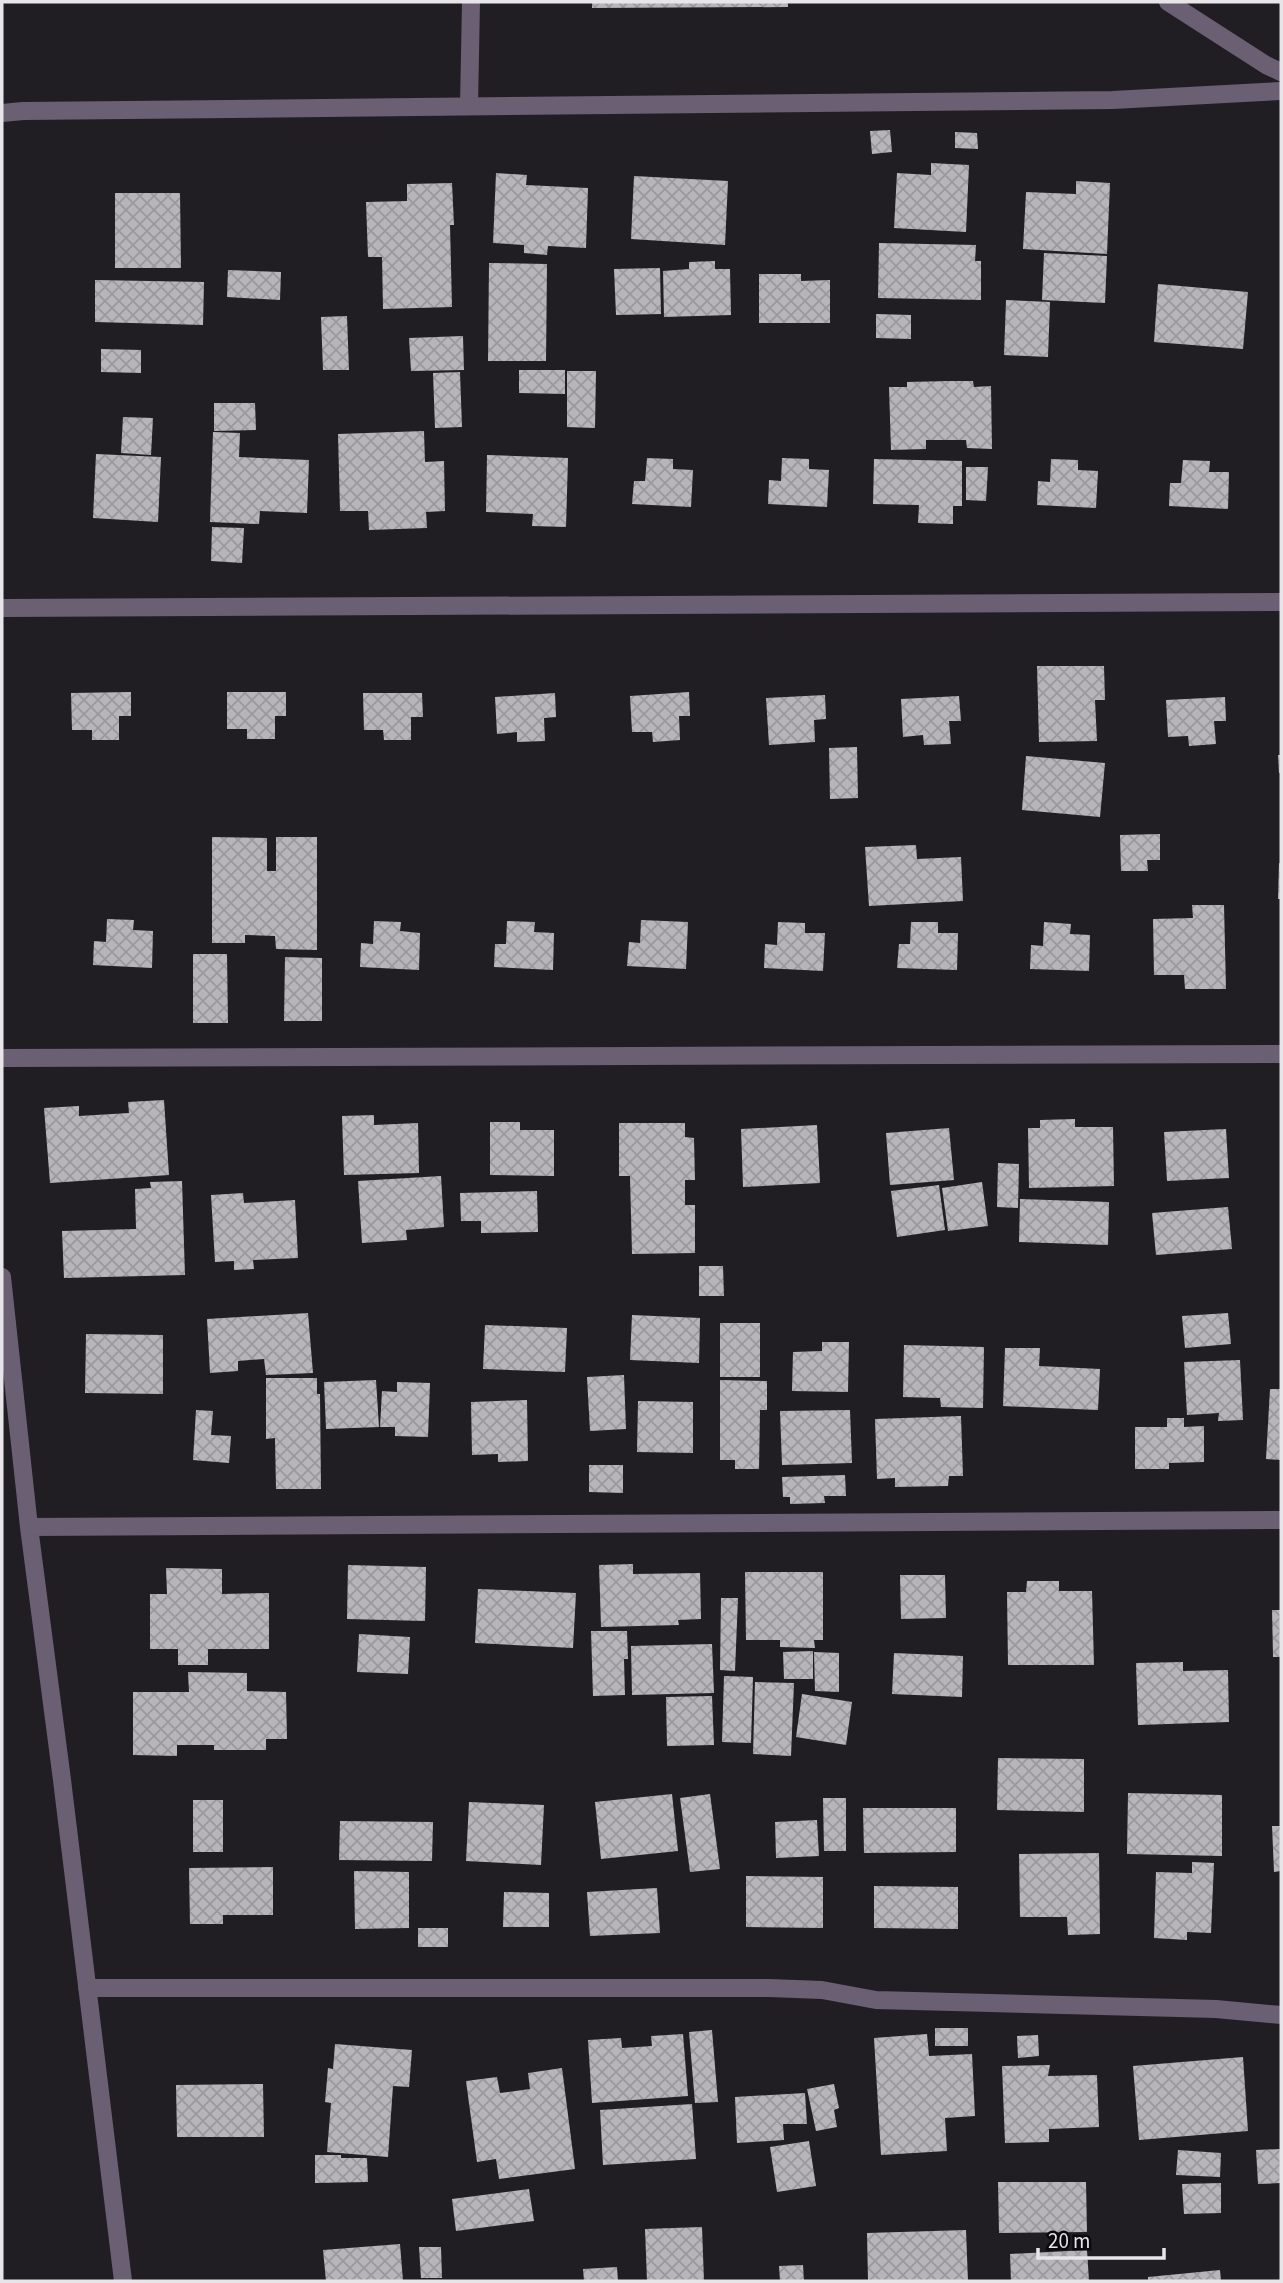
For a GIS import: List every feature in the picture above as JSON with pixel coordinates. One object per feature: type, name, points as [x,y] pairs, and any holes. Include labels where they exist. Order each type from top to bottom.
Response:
[{"type":"street","points":[[469,107],[471,2]]},
{"type":"street","points":[[1168,2],[1281,72]]},
{"type":"street","points":[[2,113],[1113,100],[1281,91]]},
{"type":"street","points":[[2,608],[1281,602]]},
{"type":"street","points":[[2,1058],[1281,1054]]},
{"type":"street","points":[[2,1276],[29,1527],[123,2281]]},
{"type":"street","points":[[29,1527],[1281,1520]]},
{"type":"street","points":[[87,1988],[769,1988],[822,1990],[876,2000],[1203,2008],[1281,2015]]},
{"type":"building","points":[[592,2],[788,2],[788,7],[592,8]]},
{"type":"building","points":[[890,130],[892,152],[872,154],[870,131]]},
{"type":"building","points":[[955,132],[977,133],[978,149],[955,148]]},
{"type":"building","points":[[931,163],[969,165],[966,232],[894,228],[897,173],[931,175]]},
{"type":"building","points":[[496,173],[527,175],[526,185],[588,188],[586,248],[548,246],[547,255],[524,253],[524,245],[493,243]]},
{"type":"building","points":[[634,176],[728,181],[725,245],[631,239]]},
{"type":"building","points":[[1076,181],[1110,183],[1107,254],[1023,249],[1026,192],[1076,194]]},
{"type":"building","points":[[452,183],[452,307],[383,309],[382,257],[368,257],[366,202],[407,201],[407,184]]},
{"type":"building","points":[[115,193],[180,193],[181,268],[115,268]]},
{"type":"building","points":[[879,243],[976,245],[975,261],[981,261],[981,300],[878,298]]},
{"type":"building","points":[[1044,253],[1107,256],[1105,303],[1042,300]]},
{"type":"building","points":[[715,261],[715,269],[730,269],[731,315],[664,317],[663,271],[689,269],[689,262]]},
{"type":"building","points":[[489,263],[547,264],[546,361],[488,361]]},
{"type":"building","points":[[660,268],[661,314],[616,315],[614,269]]},
{"type":"building","points":[[228,270],[281,272],[280,300],[227,297]]},
{"type":"building","points":[[759,274],[801,274],[801,281],[830,280],[830,323],[759,323]]},
{"type":"building","points":[[95,280],[204,282],[203,325],[95,322]]},
{"type":"building","points":[[1158,284],[1248,292],[1243,349],[1154,342]]},
{"type":"building","points":[[1006,300],[1050,302],[1048,357],[1004,355]]},
{"type":"building","points":[[876,314],[911,315],[911,339],[876,338]]},
{"type":"building","points":[[347,316],[349,370],[323,370],[321,317]]},
{"type":"building","points":[[463,336],[464,370],[411,371],[409,338]]},
{"type":"building","points":[[101,349],[141,350],[141,373],[101,372]]},
{"type":"building","points":[[519,370],[565,370],[565,394],[519,393]]},
{"type":"building","points":[[567,371],[596,371],[595,428],[567,427]]},
{"type":"building","points":[[460,372],[462,427],[435,428],[433,373]]},
{"type":"building","points":[[973,381],[974,387],[991,386],[992,449],[967,448],[966,440],[926,440],[926,449],[891,450],[889,387],[907,387],[907,382]]},
{"type":"building","points":[[214,403],[255,403],[256,430],[214,431]]},
{"type":"building","points":[[123,417],[153,418],[151,455],[121,453]]},
{"type":"building","points":[[424,431],[425,462],[444,461],[445,511],[426,512],[427,528],[369,530],[368,511],[340,511],[338,434]]},
{"type":"building","points":[[213,432],[240,433],[239,457],[309,460],[307,513],[260,511],[259,524],[210,522]]},
{"type":"building","points":[[96,454],[161,457],[158,522],[93,518]]},
{"type":"building","points":[[487,455],[568,458],[566,527],[532,526],[533,514],[486,512]]},
{"type":"building","points":[[647,458],[673,459],[673,469],[693,470],[691,507],[632,504],[634,481],[645,481]]},
{"type":"building","points":[[782,458],[809,459],[809,469],[829,470],[827,507],[768,504],[769,480],[781,481]]},
{"type":"building","points":[[874,459],[962,461],[962,506],[953,506],[953,524],[918,523],[919,505],[873,504]]},
{"type":"building","points":[[1051,459],[1078,460],[1078,470],[1098,471],[1096,508],[1037,505],[1038,481],[1050,482]]},
{"type":"building","points":[[1183,460],[1210,461],[1209,472],[1229,472],[1228,509],[1169,506],[1170,483],[1181,483]]},
{"type":"building","points":[[966,467],[988,467],[986,501],[966,500]]},
{"type":"building","points":[[212,527],[244,528],[242,563],[211,561]]},
{"type":"building","points":[[1037,666],[1104,666],[1105,700],[1095,700],[1097,741],[1039,742]]},
{"type":"building","points":[[131,692],[131,716],[119,716],[119,740],[92,740],[92,730],[72,730],[71,693]]},
{"type":"building","points":[[227,692],[286,692],[286,716],[275,716],[275,739],[247,739],[247,729],[227,729]]},
{"type":"building","points":[[689,692],[690,716],[679,716],[680,740],[653,742],[652,732],[632,732],[630,696]]},
{"type":"building","points":[[363,693],[422,693],[423,717],[411,717],[411,740],[384,740],[383,730],[364,730]]},
{"type":"building","points":[[555,693],[556,717],[544,718],[545,741],[517,742],[517,732],[497,734],[495,697]]},
{"type":"building","points":[[825,695],[826,719],[814,720],[815,742],[769,745],[766,698]]},
{"type":"building","points":[[959,696],[961,721],[949,721],[951,744],[924,745],[923,735],[903,737],[901,699]]},
{"type":"building","points":[[1225,697],[1226,721],[1214,721],[1216,744],[1189,746],[1188,736],[1168,737],[1166,700]]},
{"type":"building","points":[[857,747],[858,798],[830,799],[829,748]]},
{"type":"building","points":[[1278,755],[1281,755],[1281,773],[1279,773]]},
{"type":"building","points":[[1026,756],[1105,763],[1100,817],[1022,810]]},
{"type":"building","points":[[1160,834],[1160,860],[1147,860],[1148,871],[1121,871],[1120,835]]},
{"type":"building","points":[[212,837],[267,838],[267,871],[276,871],[276,837],[317,837],[317,950],[276,949],[275,936],[245,935],[245,943],[212,943]]},
{"type":"building","points":[[916,845],[917,859],[961,857],[963,901],[869,906],[865,847]]},
{"type":"building","points":[[1281,863],[1281,899],[1278,899]]},
{"type":"building","points":[[1192,905],[1224,905],[1226,989],[1185,989],[1184,975],[1154,975],[1153,919],[1193,918]]},
{"type":"building","points":[[107,919],[134,920],[133,930],[153,931],[152,968],[93,965],[94,941],[106,942]]},
{"type":"building","points":[[641,920],[688,922],[686,969],[627,966],[629,942],[640,943]]},
{"type":"building","points":[[374,921],[401,922],[400,931],[420,933],[419,970],[360,967],[361,943],[373,944]]},
{"type":"building","points":[[507,921],[535,922],[534,932],[554,933],[553,970],[494,967],[495,944],[506,944]]},
{"type":"building","points":[[778,922],[805,923],[805,933],[825,933],[823,971],[764,968],[765,944],[777,945]]},
{"type":"building","points":[[911,922],[938,922],[938,933],[958,933],[957,970],[897,968],[899,944],[910,944]]},
{"type":"building","points":[[1044,922],[1071,924],[1070,934],[1090,935],[1089,971],[1030,969],[1031,945],[1043,946]]},
{"type":"building","points":[[193,954],[227,954],[228,1023],[193,1023]]},
{"type":"building","points":[[285,957],[322,958],[322,1021],[284,1021]]},
{"type":"building","points":[[164,1100],[169,1175],[50,1183],[44,1108],[79,1106],[79,1116],[129,1113],[128,1102]]},
{"type":"building","points":[[374,1115],[374,1125],[418,1123],[419,1173],[344,1175],[342,1116]]},
{"type":"building","points":[[1075,1119],[1075,1127],[1113,1127],[1114,1186],[1029,1188],[1028,1128],[1040,1128],[1040,1120]]},
{"type":"building","points":[[490,1122],[520,1122],[520,1130],[554,1130],[554,1176],[490,1175]]},
{"type":"building","points":[[619,1123],[685,1123],[685,1137],[694,1138],[695,1180],[685,1180],[685,1205],[695,1205],[695,1253],[632,1254],[630,1176],[619,1176]]},
{"type":"building","points":[[817,1125],[820,1183],[743,1187],[741,1129]]},
{"type":"building","points":[[949,1128],[954,1180],[890,1185],[886,1133]]},
{"type":"building","points":[[1226,1129],[1229,1178],[1167,1181],[1164,1132]]},
{"type":"building","points":[[998,1163],[1019,1164],[1018,1208],[997,1207]]},
{"type":"building","points":[[441,1176],[444,1227],[406,1230],[407,1240],[362,1243],[358,1181]]},
{"type":"building","points":[[182,1181],[185,1275],[64,1278],[62,1231],[136,1229],[135,1189],[151,1188],[150,1182]]},
{"type":"building","points":[[982,1182],[988,1226],[948,1231],[942,1188]]},
{"type":"building","points":[[939,1185],[945,1230],[897,1237],[891,1191]]},
{"type":"building","points":[[537,1191],[538,1232],[481,1233],[481,1221],[461,1221],[460,1193]]},
{"type":"building","points":[[243,1193],[244,1203],[295,1200],[298,1258],[253,1260],[254,1269],[234,1270],[234,1261],[215,1262],[211,1195]]},
{"type":"building","points":[[1020,1199],[1109,1202],[1108,1245],[1019,1242]]},
{"type":"building","points":[[1228,1207],[1232,1249],[1156,1255],[1152,1213]]},
{"type":"building","points":[[699,1266],[723,1266],[724,1296],[699,1296]]},
{"type":"building","points":[[308,1313],[313,1373],[266,1375],[264,1359],[238,1361],[238,1371],[210,1373],[207,1319]]},
{"type":"building","points":[[1228,1313],[1231,1344],[1185,1348],[1182,1316]]},
{"type":"building","points":[[632,1315],[700,1318],[699,1363],[630,1360]]},
{"type":"building","points":[[720,1323],[760,1323],[760,1377],[720,1377]]},
{"type":"building","points":[[485,1325],[567,1328],[565,1372],[483,1369]]},
{"type":"building","points":[[86,1334],[163,1335],[163,1394],[85,1393]]},
{"type":"building","points":[[822,1342],[849,1342],[848,1392],[792,1391],[793,1352],[822,1351]]},
{"type":"building","points":[[904,1345],[984,1347],[983,1408],[941,1407],[940,1398],[903,1397]]},
{"type":"building","points":[[1005,1348],[1040,1348],[1039,1366],[1100,1369],[1098,1410],[1003,1406]]},
{"type":"building","points":[[1240,1360],[1243,1420],[1218,1421],[1219,1413],[1187,1415],[1184,1362]]},
{"type":"building","points":[[624,1375],[626,1429],[590,1431],[587,1377]]},
{"type":"building","points":[[266,1378],[317,1378],[317,1394],[320,1394],[321,1489],[276,1489],[275,1438],[266,1439]]},
{"type":"building","points":[[376,1380],[379,1427],[326,1429],[324,1382]]},
{"type":"building","points":[[720,1380],[767,1381],[767,1410],[760,1410],[759,1469],[735,1469],[735,1460],[720,1460]]},
{"type":"building","points":[[397,1382],[430,1383],[428,1437],[395,1436],[395,1427],[380,1427],[382,1391],[397,1392]]},
{"type":"building","points":[[1270,1389],[1281,1389],[1281,1460],[1266,1459]]},
{"type":"building","points":[[527,1400],[528,1461],[498,1462],[498,1454],[472,1455],[471,1402]]},
{"type":"building","points":[[638,1401],[693,1402],[693,1453],[637,1452]]},
{"type":"building","points":[[196,1410],[213,1411],[211,1435],[231,1436],[229,1463],[193,1460]]},
{"type":"building","points":[[850,1410],[852,1463],[782,1465],[780,1411]]},
{"type":"building","points":[[961,1416],[963,1476],[949,1476],[948,1486],[895,1487],[895,1478],[877,1479],[875,1419]]},
{"type":"building","points":[[1167,1418],[1184,1418],[1184,1427],[1204,1426],[1204,1462],[1169,1463],[1169,1469],[1135,1469],[1135,1427],[1167,1427]]},
{"type":"building","points":[[589,1465],[623,1465],[623,1493],[589,1492]]},
{"type":"building","points":[[845,1475],[846,1496],[824,1496],[825,1503],[790,1504],[790,1497],[783,1497],[782,1477]]},
{"type":"building","points":[[633,1564],[633,1574],[700,1573],[701,1619],[678,1620],[679,1625],[601,1627],[599,1565]]},
{"type":"building","points":[[348,1565],[426,1567],[425,1621],[347,1619]]},
{"type":"building","points":[[166,1568],[222,1569],[222,1594],[269,1593],[269,1649],[208,1649],[208,1665],[178,1665],[178,1649],[150,1649],[150,1594],[167,1594]]},
{"type":"building","points":[[745,1572],[823,1572],[823,1640],[814,1640],[815,1648],[780,1647],[780,1640],[746,1640]]},
{"type":"building","points":[[900,1575],[945,1575],[946,1618],[901,1619]]},
{"type":"building","points":[[1027,1581],[1059,1581],[1059,1591],[1092,1591],[1094,1665],[1008,1665],[1007,1592],[1026,1592]]},
{"type":"building","points":[[478,1589],[576,1593],[573,1648],[475,1643]]},
{"type":"building","points":[[721,1598],[738,1598],[735,1671],[720,1670]]},
{"type":"building","points":[[1272,1610],[1281,1610],[1281,1657],[1273,1657]]},
{"type":"building","points":[[591,1631],[627,1631],[628,1659],[624,1659],[625,1695],[593,1696]]},
{"type":"building","points":[[359,1634],[410,1637],[408,1674],[357,1672]]},
{"type":"building","points":[[712,1644],[714,1693],[632,1695],[631,1646]]},
{"type":"building","points":[[813,1651],[813,1679],[784,1679],[783,1652]]},
{"type":"building","points":[[814,1652],[839,1653],[839,1692],[815,1691]]},
{"type":"building","points":[[894,1653],[963,1656],[962,1697],[892,1694]]},
{"type":"building","points":[[1183,1662],[1183,1671],[1228,1670],[1229,1722],[1138,1725],[1136,1663]]},
{"type":"building","points":[[188,1672],[247,1673],[247,1691],[286,1692],[287,1739],[266,1739],[266,1750],[214,1750],[214,1745],[177,1745],[177,1756],[133,1755],[133,1692],[189,1692]]},
{"type":"building","points":[[724,1676],[753,1677],[751,1743],[722,1742]]},
{"type":"building","points":[[755,1682],[794,1683],[791,1756],[753,1754]]},
{"type":"building","points":[[802,1694],[852,1702],[846,1745],[796,1737]]},
{"type":"building","points":[[712,1696],[714,1745],[667,1746],[666,1697]]},
{"type":"building","points":[[998,1758],[1084,1759],[1084,1812],[997,1810]]},
{"type":"building","points":[[1128,1793],[1222,1795],[1222,1856],[1127,1854]]},
{"type":"building","points":[[672,1794],[678,1851],[601,1859],[595,1802]]},
{"type":"building","points":[[710,1794],[720,1869],[690,1872],[680,1798]]},
{"type":"building","points":[[823,1798],[846,1798],[846,1851],[824,1851]]},
{"type":"building","points":[[193,1800],[223,1800],[223,1852],[193,1852]]},
{"type":"building","points":[[469,1802],[544,1805],[541,1865],[466,1861]]},
{"type":"building","points":[[863,1808],[956,1808],[956,1852],[864,1853]]},
{"type":"building","points":[[817,1820],[819,1856],[776,1858],[775,1822]]},
{"type":"building","points":[[340,1821],[433,1822],[432,1861],[339,1860]]},
{"type":"building","points":[[1272,1826],[1281,1826],[1281,1871],[1274,1872]]},
{"type":"building","points":[[1099,1853],[1100,1934],[1068,1935],[1067,1917],[1020,1917],[1019,1854]]},
{"type":"building","points":[[1192,1862],[1214,1863],[1211,1933],[1187,1932],[1187,1940],[1154,1938],[1156,1872],[1192,1873]]},
{"type":"building","points":[[273,1867],[273,1915],[223,1915],[223,1924],[190,1924],[189,1868]]},
{"type":"building","points":[[354,1871],[409,1872],[409,1928],[355,1929]]},
{"type":"building","points":[[746,1876],[823,1877],[823,1928],[746,1927]]},
{"type":"building","points":[[874,1886],[958,1887],[958,1929],[874,1928]]},
{"type":"building","points":[[657,1888],[660,1933],[590,1936],[587,1892]]},
{"type":"building","points":[[504,1892],[549,1893],[549,1927],[503,1927]]},
{"type":"building","points":[[418,1928],[448,1928],[448,1947],[418,1947]]},
{"type":"building","points":[[935,2028],[968,2028],[968,2046],[935,2046]]},
{"type":"building","points":[[712,2030],[718,2102],[695,2103],[689,2032]]},
{"type":"building","points":[[683,2034],[688,2096],[592,2103],[588,2040],[621,2038],[622,2048],[652,2046],[651,2036]]},
{"type":"building","points":[[927,2034],[929,2056],[972,2054],[975,2116],[945,2118],[947,2151],[881,2155],[874,2038]]},
{"type":"building","points":[[1038,2035],[1039,2056],[1018,2058],[1017,2036]]},
{"type":"building","points":[[335,2044],[412,2050],[409,2087],[393,2086],[388,2157],[327,2152],[331,2103],[325,2102],[328,2068],[333,2069]]},
{"type":"building","points":[[1243,2057],[1248,2131],[1139,2140],[1133,2066]]},
{"type":"building","points":[[1050,2065],[1048,2076],[1097,2075],[1099,2127],[1049,2129],[1049,2142],[1005,2143],[1002,2066]]},
{"type":"building","points":[[562,2068],[575,2169],[499,2179],[496,2159],[477,2162],[466,2081],[497,2077],[500,2093],[530,2089],[528,2073]]},
{"type":"building","points":[[263,2084],[264,2137],[177,2137],[176,2085]]},
{"type":"building","points":[[834,2084],[839,2108],[834,2110],[837,2127],[816,2131],[807,2089]]},
{"type":"building","points":[[805,2093],[807,2124],[783,2124],[784,2140],[737,2143],[735,2097]]},
{"type":"building","points":[[692,2104],[696,2159],[603,2165],[600,2110]]},
{"type":"building","points":[[809,2141],[816,2186],[777,2192],[770,2147]]},
{"type":"building","points":[[1281,2149],[1281,2183],[1258,2184],[1256,2150]]},
{"type":"building","points":[[1178,2150],[1221,2153],[1220,2177],[1176,2175]]},
{"type":"building","points":[[315,2155],[367,2158],[368,2182],[315,2183]]},
{"type":"building","points":[[998,2182],[1086,2182],[1087,2232],[999,2233]]},
{"type":"building","points":[[1221,2183],[1221,2213],[1184,2214],[1182,2184]]},
{"type":"building","points":[[529,2189],[534,2221],[456,2231],[452,2199]]},
{"type":"building","points":[[702,2227],[704,2281],[647,2281],[645,2229]]},
{"type":"building","points":[[966,2230],[968,2281],[868,2281],[867,2233]]},
{"type":"building","points":[[400,2244],[403,2281],[326,2281],[323,2250]]},
{"type":"building","points":[[419,2247],[441,2247],[442,2278],[421,2278]]},
{"type":"building","points":[[1087,2250],[1089,2281],[1011,2281],[1010,2254]]},
{"type":"building","points":[[803,2265],[804,2281],[780,2281],[779,2266]]},
{"type":"building","points":[[617,2267],[618,2281],[584,2281],[583,2269]]},
{"type":"building","points":[[1220,2270],[1221,2281],[1148,2281],[1148,2277]]}]
